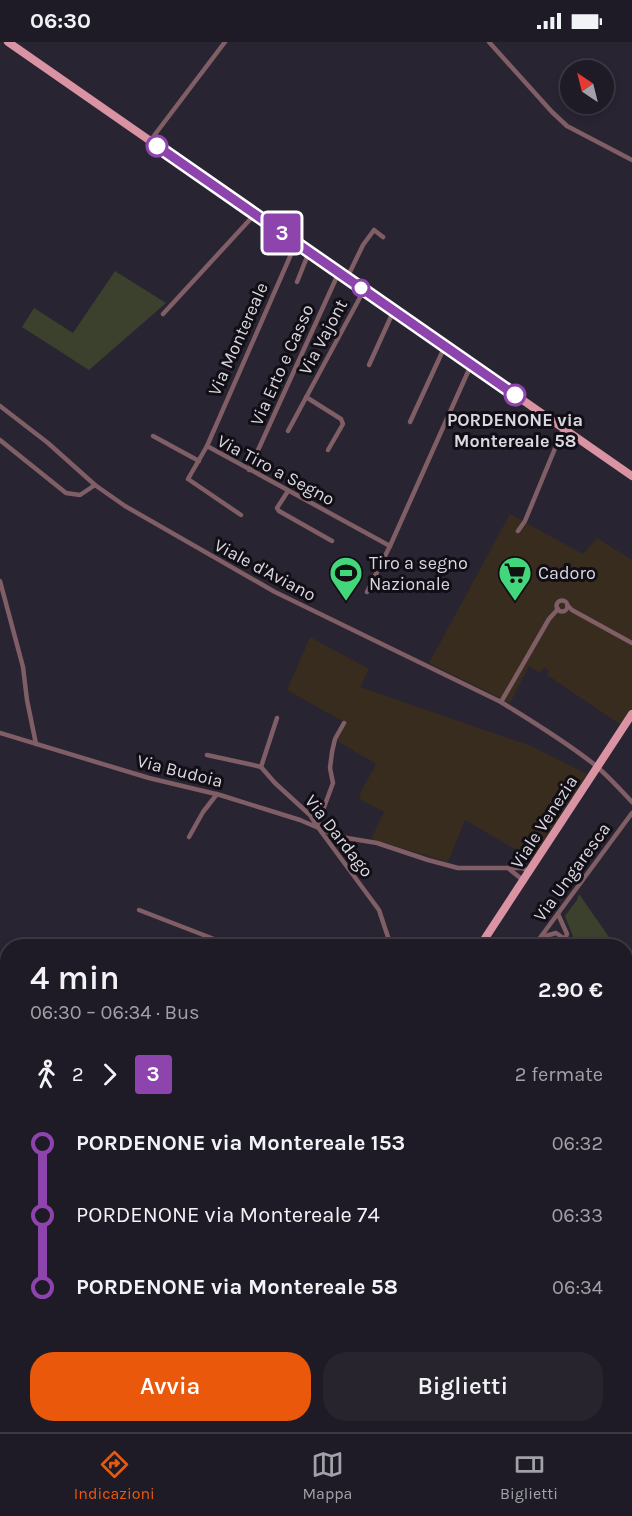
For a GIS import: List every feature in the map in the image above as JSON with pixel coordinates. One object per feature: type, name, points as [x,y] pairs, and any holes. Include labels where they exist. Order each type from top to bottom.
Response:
[{"type":"main road","points":[[8,42],[632,476]]},
{"type":"main road","name":"Viale Venezia","points":[[485,939],[632,714]]},
{"type":"street","points":[[150,141],[225,42]]},
{"type":"street","points":[[489,42],[567,126],[632,160]]},
{"type":"street","points":[[163,314],[255,214]]},
{"type":"street","points":[[347,278],[363,245],[374,230],[383,237]]},
{"type":"street","name":"Via Montereale","points":[[207,446],[296,243]]},
{"type":"street","name":"Via Montereale","points":[[297,282],[309,252]]},
{"type":"street","name":"Via Erto e Casso","points":[[249,470],[339,272]]},
{"type":"street","name":"Via Vajont","points":[[288,431],[364,290]]},
{"type":"street","points":[[369,365],[394,310]]},
{"type":"street","points":[[410,422],[445,346]]},
{"type":"street","points":[[367,592],[471,365]]},
{"type":"street","name":"Via Vajont","points":[[306,397],[341,419],[343,424],[328,450]]},
{"type":"street","name":"Viale d'Aviano","points":[[0,406],[95,485],[134,511],[275,592],[501,702],[570,746],[597,767],[632,801]]},
{"type":"street","points":[[518,531],[525,521],[564,429]]},
{"type":"street","points":[[153,436],[199,461]]},
{"type":"street","points":[[0,440],[66,493],[80,495],[95,485]]},
{"type":"street","name":"Via Tiro a Segno","points":[[242,515],[188,479],[207,446],[390,546]]},
{"type":"street","points":[[288,490],[277,508],[279,511],[332,541]]},
{"type":"street","points":[[0,581],[23,667],[36,744]]},
{"type":"street","points":[[558,609],[557,603],[561,600],[567,602],[572,610],[632,643]]},
{"type":"street","points":[[558,609],[563,611],[568,606]]},
{"type":"street","points":[[501,702],[549,619],[558,609]]},
{"type":"street","points":[[207,755],[261,767],[277,718]]},
{"type":"street","points":[[317,826],[333,783],[330,768],[335,739],[344,723]]},
{"type":"street","name":"Via Budoia","points":[[0,733],[149,778],[217,794],[300,820],[347,838],[376,843],[458,868],[522,868],[530,872]]},
{"type":"street","name":"Via Dardago","points":[[261,767],[310,815],[379,910],[389,939]]},
{"type":"street","points":[[189,837],[203,812],[217,794]]},
{"type":"street","name":"Via Ungaresca","points":[[542,937],[632,813]]},
{"type":"street","points":[[508,868],[524,880]]},
{"type":"street","points":[[139,910],[214,939]]},
{"type":"street","points":[[552,923],[556,933],[565,939],[567,934],[558,914]]},
{"type":"street","points":[[552,923],[562,925]]},
{"type":"street","points":[[542,937],[556,933]]},
{"type":"shaded area","points":[[510,514],[583,554],[597,538],[632,560],[632,708],[621,725],[547,675],[549,671],[544,667],[540,673],[529,666],[510,703],[429,663]]},
{"type":"shaded area","points":[[310,637],[369,669],[360,687],[531,746],[587,774],[532,859],[465,820],[448,862],[371,839],[384,812],[361,800],[359,795],[376,764],[337,741],[346,723],[287,690]]},
{"type":"green space","points":[[115,271],[166,303],[89,370],[22,327],[34,308],[73,333]]},
{"type":"green space","points":[[579,894],[610,939],[574,939],[565,916]]},
{"type":"bus line","name":"3","points":[[157,146],[515,395]]},
{"type":"place","name":"PORDENONE via Montereale 58","points":[[515,395]]},
{"type":"place","name":"Tiro a segno Nazionale","points":[[346,602]]},
{"type":"place","name":"Cadoro","points":[[515,602]]}]
